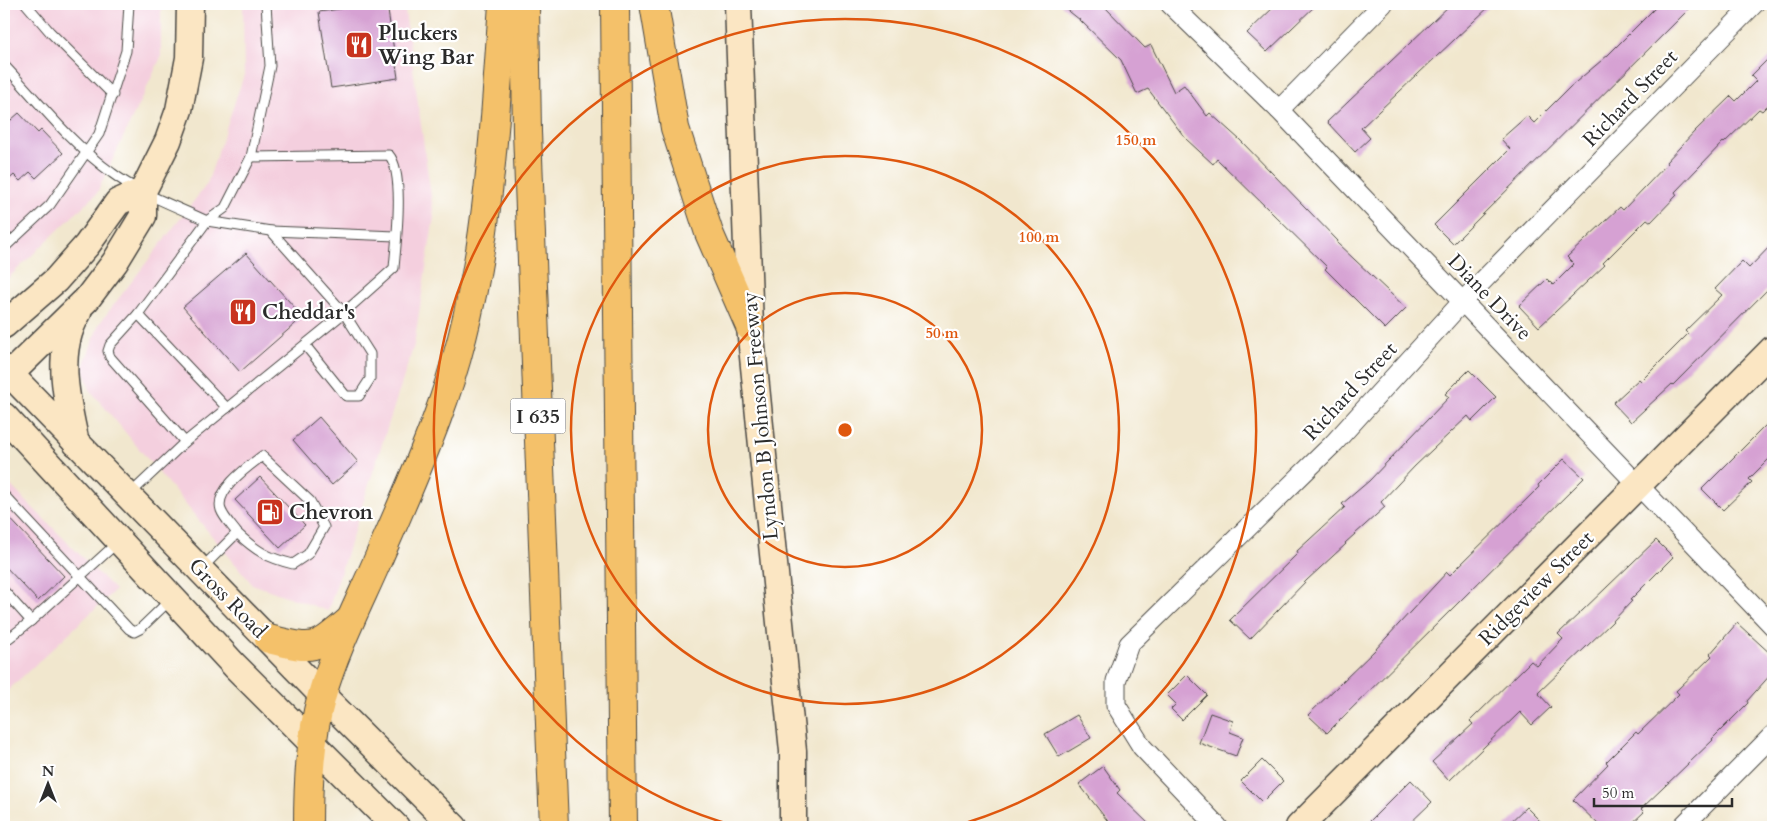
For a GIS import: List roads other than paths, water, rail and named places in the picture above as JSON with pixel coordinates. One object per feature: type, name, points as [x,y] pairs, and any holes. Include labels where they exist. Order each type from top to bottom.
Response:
[{"type":"highway","points":[[308,827],[312,744],[322,695],[350,621],[438,417],[462,340],[479,269],[490,186],[503,4]]},
{"type":"highway","name":"I 635","points":[[525,4],[527,132],[554,827]]},
{"type":"highway","points":[[615,4],[622,827]]},
{"type":"highway","points":[[654,4],[675,128],[709,233],[750,327]]},
{"type":"highway","points":[[269,639],[302,648],[316,645],[323,643],[350,621]]},
{"type":"main road","points":[[76,443],[64,388],[66,345],[73,321],[86,300],[115,262],[143,216],[143,191],[168,142],[179,110],[189,58],[190,4]]},
{"type":"main road","name":"Lyndon B Johnson Freeway","points":[[738,4],[750,327],[793,750],[793,827]]},
{"type":"main road","points":[[4,325],[56,280],[87,245],[118,202],[143,191]]},
{"type":"main road","points":[[6,374],[86,300]]},
{"type":"main road","name":"Ridgeview Street","points":[[1299,827],[1773,349]]},
{"type":"main road","name":"Gross Road","points":[[6,374],[454,827]]},
{"type":"main road","name":"Gross Road","points":[[4,416],[235,666],[396,827]]},
{"type":"main road","points":[[172,598],[200,570]]},
{"type":"street","name":"Diane Drive","points":[[1170,4],[1278,110],[1773,626]]},
{"type":"street","points":[[1278,110],[1383,4]]},
{"type":"street","name":"Richard Street","points":[[1218,827],[1142,747],[1116,705],[1116,681],[1129,644],[1334,443],[1463,301],[1754,4]]},
{"type":"street","points":[[1682,827],[1773,735]]},
{"type":"lane","points":[[26,4],[50,32],[113,95]]},
{"type":"lane","points":[[4,248],[50,205],[99,134],[126,52],[130,4]]},
{"type":"lane","points":[[185,442],[110,357],[108,350],[110,345],[138,314],[207,221],[225,208],[251,157],[270,66],[266,4]]},
{"type":"lane","points":[[4,65],[87,152],[114,175],[207,221],[271,231],[396,236]]},
{"type":"lane","points":[[128,496],[185,442],[305,345],[394,268],[398,212],[395,162],[389,155],[251,157]]},
{"type":"lane","points":[[271,231],[344,312],[370,354],[370,379],[359,396],[346,396],[305,345]]},
{"type":"lane","points":[[138,314],[227,408]]},
{"type":"lane","points":[[262,456],[310,501],[324,527],[308,554],[293,564],[272,559],[252,548],[237,533],[221,510],[221,498],[233,480],[262,456]]},
{"type":"lane","points":[[4,495],[79,577],[134,632],[140,629],[172,598]]},
{"type":"lane","points":[[200,570],[237,533]]},
{"type":"lane","points":[[4,642],[31,621],[120,540]]},
{"type":"lane","points":[[4,591],[31,621]]},
{"type":"place","name":"Pluckers Wing Bar","points":[[359,45]]},
{"type":"place","name":"Cheddar's","points":[[243,312]]},
{"type":"place","name":"Chevron","points":[[270,512]]}]
